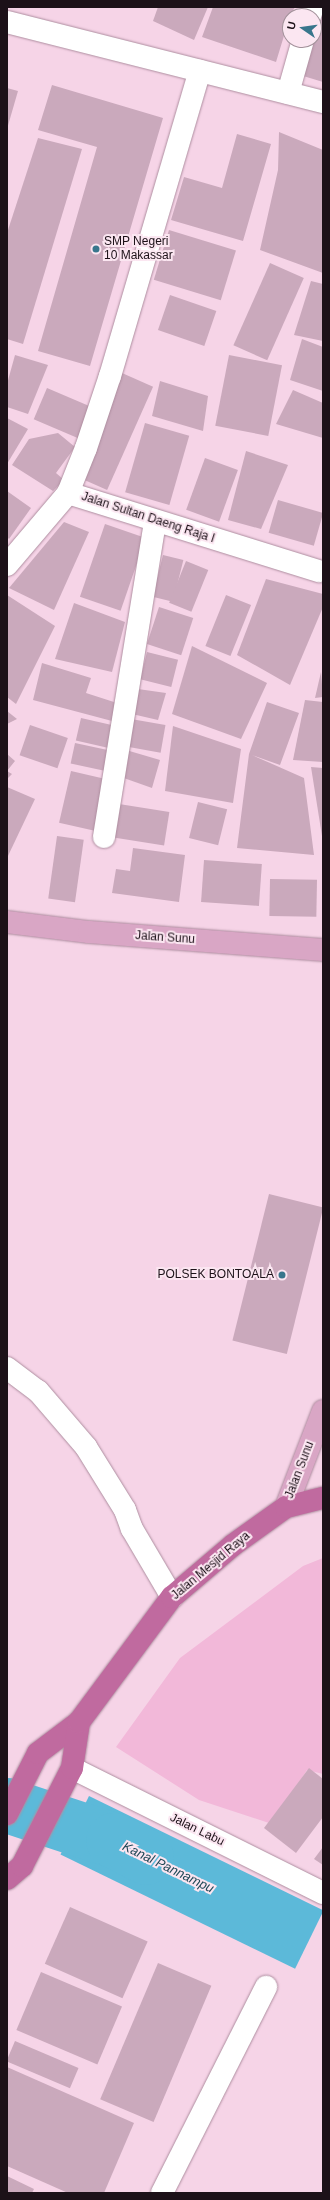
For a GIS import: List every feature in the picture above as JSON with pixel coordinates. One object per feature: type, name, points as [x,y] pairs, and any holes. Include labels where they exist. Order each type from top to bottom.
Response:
[{"type":"highway","name":"Jalan Mesjid Raya","points":[[7,1814],[38,1753],[79,1722],[172,1597],[233,1545],[286,1507],[323,1498]]},
{"type":"highway","name":"Jalan Mesjid Raya","points":[[7,1880],[22,1866],[72,1768],[79,1722]]},
{"type":"main road","name":"Jalan Sunu","points":[[7,922],[89,932],[323,950]]},
{"type":"main road","name":"Jalan Sunu","points":[[286,1507],[323,1411]]},
{"type":"street","points":[[7,22],[323,102]]},
{"type":"street","points":[[288,93],[302,48]]},
{"type":"street","points":[[68,493],[86,448],[110,376],[200,71]]},
{"type":"street","name":"Jalan Sultan Daeng Raja I","points":[[7,565],[68,493],[155,522],[322,567]]},
{"type":"street","points":[[104,838],[155,522]]},
{"type":"street","points":[[7,1368],[38,1391],[86,1447],[125,1510],[132,1529],[172,1597]]},
{"type":"street","name":"Jalan Labu","points":[[72,1768],[323,1893]]},
{"type":"street","points":[[162,2193],[266,1987]]},
{"type":"shaded area","points":[[323,1558],[323,1774],[307,1770],[272,1824],[199,1800],[116,1747],[180,1658],[303,1566]]},
{"type":"water","points":[[89,1796],[323,1910],[295,1969],[61,1854]]},
{"type":"building","points":[[158,7],[208,7],[194,40],[153,21]]},
{"type":"building","points":[[213,7],[295,7],[282,8],[282,42],[276,62],[202,37]]},
{"type":"building","points":[[323,7],[323,82],[300,75],[308,48],[322,48],[322,8],[321,8]]},
{"type":"building","name":"SMP Negeri 10 Makassar","points":[[52,85],[163,118],[90,366],[38,351],[97,147],[38,130]]},
{"type":"building","points":[[7,88],[18,91],[7,129]]},
{"type":"building","points":[[279,132],[323,150],[323,273],[260,250],[278,170]]},
{"type":"building","points":[[237,134],[271,144],[243,241],[171,220],[184,177],[222,188]]},
{"type":"building","points":[[38,138],[82,149],[23,344],[7,339],[7,233]]},
{"type":"building","points":[[169,230],[236,250],[221,300],[154,280]]},
{"type":"building","points":[[270,263],[304,278],[267,360],[233,345]]},
{"type":"building","points":[[311,281],[323,284],[323,341],[294,335]]},
{"type":"building","points":[[170,295],[216,311],[204,346],[158,330]]},
{"type":"building","points":[[302,339],[323,347],[323,391],[290,380]]},
{"type":"building","points":[[15,355],[48,365],[28,414],[7,407],[7,384]]},
{"type":"building","points":[[229,355],[282,365],[268,436],[215,426]]},
{"type":"building","points":[[122,373],[153,387],[107,490],[76,476]]},
{"type":"building","points":[[160,381],[208,396],[203,431],[152,416]]},
{"type":"building","points":[[47,388],[92,407],[79,438],[34,419]]},
{"type":"building","points":[[293,390],[323,403],[323,438],[276,424]]},
{"type":"building","points":[[7,418],[28,429],[7,464]]},
{"type":"building","points":[[145,423],[189,436],[169,505],[125,492]]},
{"type":"building","points":[[58,433],[75,447],[56,473],[64,480],[53,491],[12,465],[29,439]]},
{"type":"building","points":[[246,451],[288,465],[261,529],[228,520]]},
{"type":"building","points":[[205,458],[238,470],[219,522],[186,510]]},
{"type":"building","points":[[7,491],[31,508],[9,539],[7,537]]},
{"type":"building","points":[[278,500],[323,513],[314,546],[269,533]]},
{"type":"building","points":[[64,522],[89,532],[54,610],[9,588]]},
{"type":"building","points":[[105,524],[146,538],[121,611],[80,597]]},
{"type":"building","points":[[163,555],[183,560],[173,602],[153,597]]},
{"type":"building","points":[[186,561],[208,570],[191,612],[169,603]]},
{"type":"building","points":[[266,579],[323,594],[323,607],[290,685],[237,655]]},
{"type":"building","points":[[7,595],[55,626],[16,704],[7,697]]},
{"type":"building","points":[[226,595],[251,605],[230,656],[205,646]]},
{"type":"building","points":[[74,603],[125,622],[112,672],[55,659]]},
{"type":"building","points":[[159,607],[193,618],[181,655],[147,644]]},
{"type":"building","points":[[192,646],[267,683],[241,739],[172,714]]},
{"type":"building","points":[[147,652],[178,660],[171,687],[140,679]]},
{"type":"building","points":[[42,663],[91,678],[86,693],[117,703],[112,721],[33,700]]},
{"type":"building","points":[[321,672],[323,697],[315,698]]},
{"type":"building","points":[[138,689],[166,693],[158,720],[132,714]]},
{"type":"building","points":[[305,700],[323,702],[323,762],[293,760]]},
{"type":"building","points":[[267,702],[299,713],[280,765],[252,755],[304,778],[314,855],[237,848],[249,754]]},
{"type":"building","points":[[7,711],[17,719],[7,724]]},
{"type":"building","points":[[81,718],[116,726],[111,749],[76,740]]},
{"type":"building","points":[[131,719],[165,725],[161,753],[126,747]]},
{"type":"building","points":[[30,725],[68,738],[57,768],[20,755]]},
{"type":"building","points":[[173,726],[241,749],[233,803],[165,791]]},
{"type":"building","points":[[75,743],[112,751],[108,771],[71,764]]},
{"type":"building","points":[[126,750],[160,760],[152,788],[121,777]]},
{"type":"building","points":[[7,754],[15,761],[7,771]]},
{"type":"building","points":[[311,767],[323,768],[323,836],[322,836]]},
{"type":"building","points":[[7,771],[12,774],[7,779]]},
{"type":"building","points":[[71,771],[111,780],[99,832],[59,823]]},
{"type":"building","points":[[7,787],[35,799],[7,858]]},
{"type":"building","points":[[198,802],[227,809],[218,845],[189,838]]},
{"type":"building","points":[[119,804],[169,812],[164,846],[114,838]]},
{"type":"building","points":[[57,836],[84,840],[75,902],[48,898]]},
{"type":"building","points":[[133,848],[185,855],[179,902],[112,893],[116,869],[130,871]]},
{"type":"building","points":[[204,860],[262,864],[259,906],[201,902]]},
{"type":"building","points":[[270,879],[317,880],[316,917],[269,916]]},
{"type":"building","name":"POLSEK BONTOALA","points":[[269,1194],[323,1207],[287,1354],[232,1341]]},
{"type":"building","points":[[309,1768],[323,1779],[323,1817],[296,1853],[264,1828]]},
{"type":"building","points":[[323,1847],[323,1865],[314,1859]]},
{"type":"building","points":[[70,1907],[148,1942],[122,1998],[45,1964]]},
{"type":"building","points":[[158,1963],[211,1986],[154,2122],[100,2099]]},
{"type":"building","points":[[41,1972],[122,2006],[97,2064],[16,2030]]},
{"type":"building","points":[[15,2041],[79,2068],[70,2088],[7,2062]]},
{"type":"building","points":[[7,2067],[134,2123],[104,2193],[68,2193],[7,2166]]},
{"type":"building","points":[[7,2176],[34,2189],[32,2193],[7,2193]]},
{"type":"waterway","name":"Kanal Pannampu","points":[[7,1805],[113,1840],[146,1857]]},
{"type":"place","name":"SMP Negeri 10 Makassar","points":[[96,249]]},
{"type":"place","name":"POLSEK BONTOALA","points":[[282,1275]]}]
